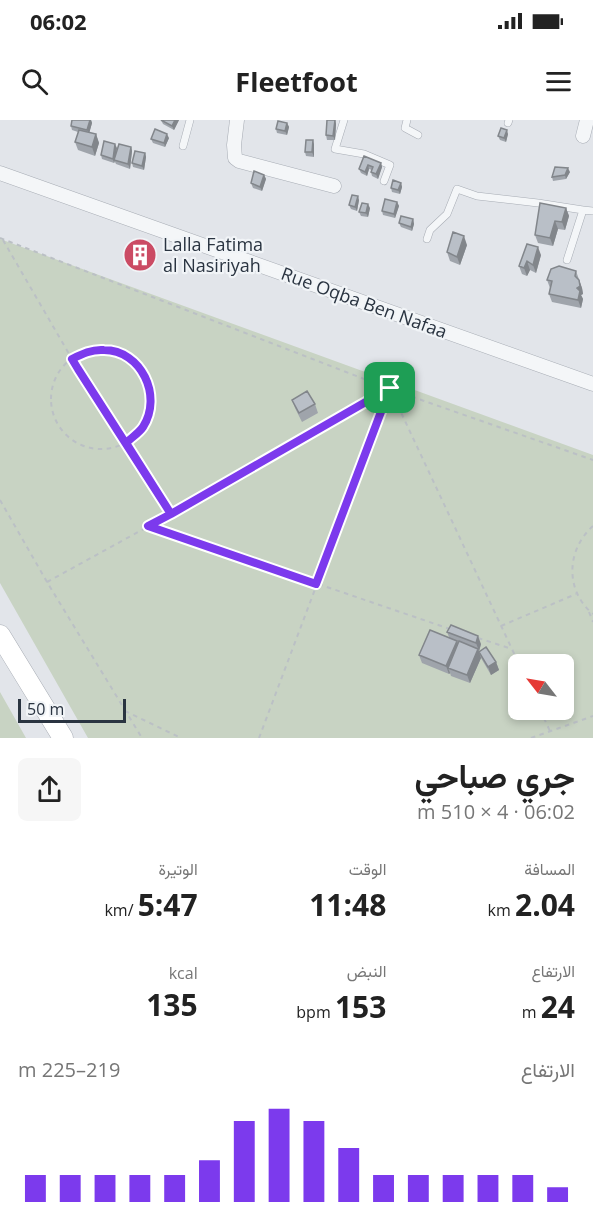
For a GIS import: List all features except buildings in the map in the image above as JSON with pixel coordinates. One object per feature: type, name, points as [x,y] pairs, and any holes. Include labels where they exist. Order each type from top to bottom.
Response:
[{"type":"main road","points":[[0,635],[63,738]]},
{"type":"street","points":[[237,120],[234,151],[235,158],[239,161],[334,186]]},
{"type":"street","points":[[583,136],[587,120]]},
{"type":"street","name":"Rue Oqba Ben Nafaa","points":[[0,173],[593,384]]},
{"type":"lane","points":[[183,146],[190,120]]},
{"type":"lane","points":[[344,120],[335,149],[364,154],[390,165],[384,181]]},
{"type":"lane","points":[[407,120],[405,128],[418,135]]},
{"type":"lane","points":[[427,239],[429,230],[447,214],[457,189],[477,196],[538,202],[593,211]]},
{"type":"lane","points":[[567,260],[583,210]]},
{"type":"path","points":[[1,238],[72,359],[171,514]]},
{"type":"path","points":[[1,238],[390,388],[593,460]]},
{"type":"path","points":[[105,350],[122,354],[136,363],[146,377],[151,394],[150,411],[142,427],[126,443],[101,449],[86,447],[72,440],[61,429],[53,415],[52,392],[61,370],[72,359],[88,351],[105,350]]},
{"type":"path","points":[[47,582],[171,514],[390,388]]},
{"type":"path","points":[[259,738],[390,388]]},
{"type":"path","points":[[390,388],[514,654]]},
{"type":"path","points":[[0,500],[142,738]]},
{"type":"path","points":[[148,526],[459,632]]},
{"type":"path","points":[[593,526],[584,535],[574,553],[572,573],[576,593],[593,622]]},
{"type":"path","points":[[501,626],[576,593]]},
{"type":"path","points":[[588,610],[593,614]]},
{"type":"path","points":[[470,635],[512,649]]},
{"type":"path","points":[[125,711],[181,738]]},
{"type":"path","points":[[531,738],[593,716]]},
{"type":"path","points":[[545,720],[550,731]]},
{"type":"green space","points":[[0,239],[593,455],[593,738],[88,738],[0,583]]},
{"type":"green space","points":[[0,692],[26,738],[0,738]]},
{"type":"place","name":"Lalla Fatima al Nasiriyah","points":[[140,255]]},
{"type":"route","points":[[390,388],[171,514],[72,359],[88,351],[105,350],[122,354],[136,363],[146,377],[151,394],[150,411],[142,427],[126,443],[171,514],[148,526],[316,584],[390,388]]}]
